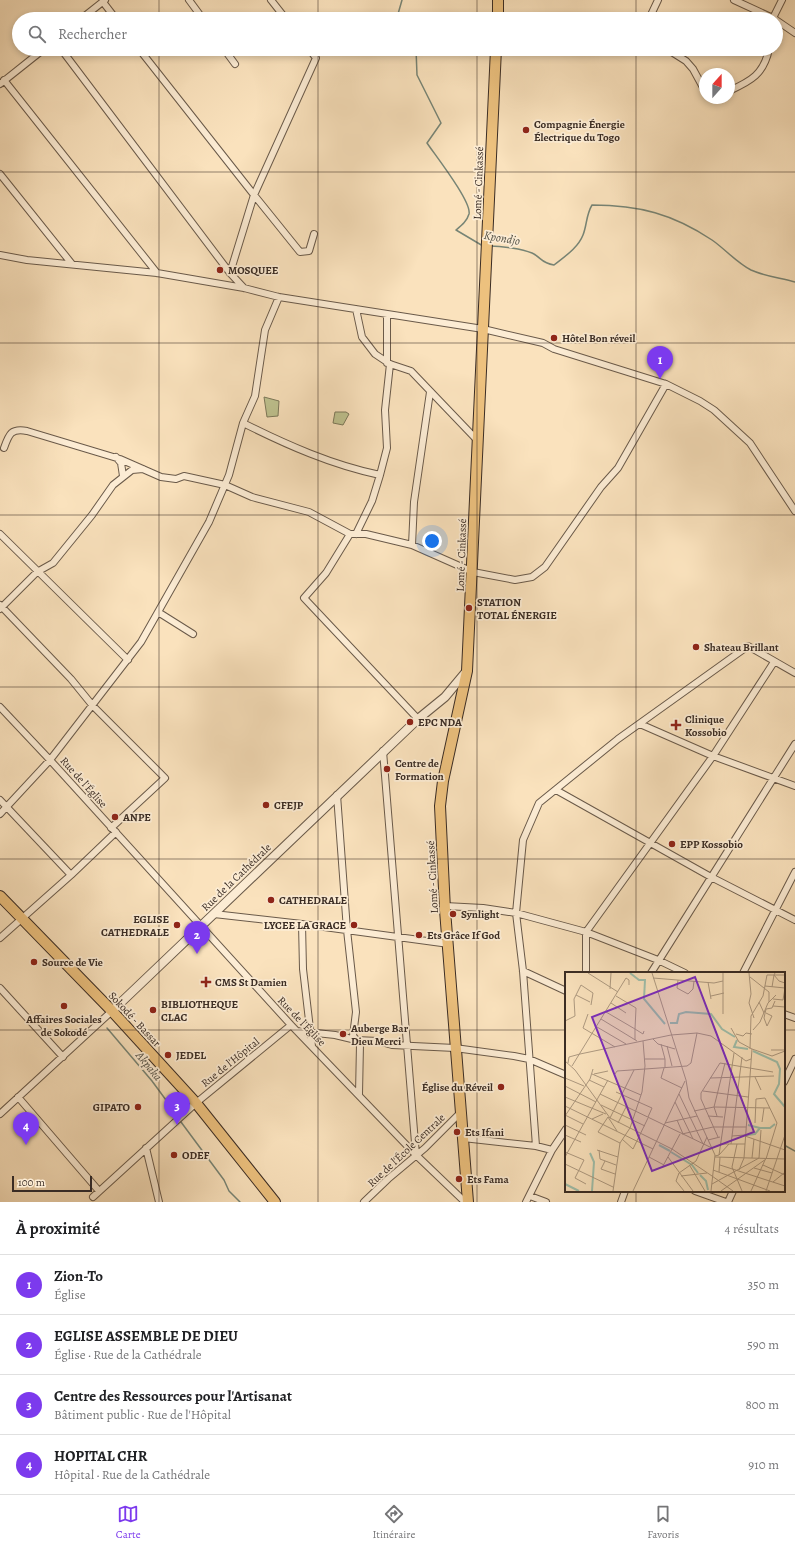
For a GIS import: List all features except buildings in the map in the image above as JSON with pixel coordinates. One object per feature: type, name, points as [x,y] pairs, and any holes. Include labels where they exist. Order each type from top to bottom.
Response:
[{"type":"main road","points":[[498,0],[498,12]]},
{"type":"main road","name":"Lomé - Cinkassé","points":[[467,1202],[445,906],[441,795],[467,671],[473,572],[477,440],[496,56]]},
{"type":"main road","name":"Sokodé - Bassar","points":[[0,896],[112,1011],[196,1103],[275,1202]]},
{"type":"street","points":[[189,0],[198,12]]},
{"type":"street","points":[[271,0],[280,12]]},
{"type":"street","points":[[652,12],[658,0]]},
{"type":"street","points":[[734,0],[759,12]]},
{"type":"street","points":[[777,12],[782,0]]},
{"type":"street","points":[[90,12],[104,1],[111,12]]},
{"type":"street","points":[[783,25],[795,33]]},
{"type":"street","points":[[35,56],[2,82],[157,273]]},
{"type":"street","points":[[66,56],[230,273],[244,288]]},
{"type":"street","points":[[145,56],[300,252],[308,251],[314,234]]},
{"type":"street","points":[[229,56],[235,64]]},
{"type":"street","points":[[230,273],[254,195],[316,58],[314,56]]},
{"type":"street","points":[[677,56],[689,65],[699,81]]},
{"type":"street","points":[[735,87],[757,74],[767,60],[768,56]]},
{"type":"street","points":[[0,174],[72,264]]},
{"type":"street","points":[[0,255],[27,260],[157,273],[244,288],[278,297],[483,329],[543,343],[554,349],[666,384],[700,401],[714,410],[750,443],[795,511]]},
{"type":"street","points":[[0,814],[50,760],[141,642],[210,522],[236,452],[243,423],[255,396],[265,330],[278,297]]},
{"type":"street","points":[[356,309],[362,337],[375,354],[389,363],[411,371],[477,440]]},
{"type":"street","points":[[387,314],[389,363],[385,410],[387,448],[380,475],[372,501],[353,534],[326,573],[304,598],[418,719]]},
{"type":"street","points":[[4,448],[9,434],[12,430],[18,429],[116,458],[161,477],[176,479],[184,476],[225,485],[252,497],[309,512],[353,534],[366,534],[412,544],[473,572],[515,580],[532,577],[545,568],[601,486],[618,468],[666,384]]},
{"type":"street","points":[[412,544],[414,502],[430,392]]},
{"type":"street","points":[[243,423],[286,444],[351,469],[380,475]]},
{"type":"street","points":[[116,458],[121,463],[123,476]]},
{"type":"street","points":[[0,938],[71,875],[165,778],[93,706],[71,679],[1,607],[37,572],[53,563],[92,515],[113,485],[132,470],[144,469]]},
{"type":"street","points":[[0,534],[128,660]]},
{"type":"street","points":[[158,612],[193,634]]},
{"type":"street","points":[[536,1146],[523,971],[516,913],[523,840],[539,803],[640,724],[748,646],[795,673]]},
{"type":"street","points":[[586,972],[586,932],[652,843],[713,756],[774,662]]},
{"type":"street","name":"Rue de la Cathédrale","points":[[0,1114],[201,927],[418,719],[445,697],[467,671]]},
{"type":"street","name":"Rue de l'Église","points":[[0,707],[297,1031],[416,1155],[467,1202]]},
{"type":"street","points":[[640,724],[713,756],[795,786]]},
{"type":"street","points":[[651,972],[795,744]]},
{"type":"street","points":[[383,752],[416,1155]]},
{"type":"street","points":[[556,790],[711,877],[795,920]]},
{"type":"street","points":[[337,795],[347,930],[356,1012],[353,1036],[360,1044],[359,1094]]},
{"type":"street","points":[[0,800],[71,875]]},
{"type":"street","points":[[744,972],[795,872]]},
{"type":"street","points":[[445,906],[483,908],[516,913],[586,932],[658,960],[682,972]]},
{"type":"street","points":[[214,914],[302,924],[448,944]]},
{"type":"street","points":[[302,924],[303,969],[312,1046]]},
{"type":"street","points":[[523,971],[565,991]]},
{"type":"street","points":[[0,988],[63,1057]]},
{"type":"street","points":[[785,1014],[795,1018]]},
{"type":"street","name":"Rue de l'Hôpital","points":[[93,1197],[196,1103],[292,1025]]},
{"type":"street","points":[[297,1031],[356,1040],[455,1048],[529,1059],[565,1075]]},
{"type":"street","points":[[785,1080],[795,1059]]},
{"type":"street","points":[[18,1097],[100,1191]]},
{"type":"street","name":"Rue de l'École Centrale","points":[[364,1202],[425,1148],[461,1112]]},
{"type":"street","points":[[546,1202],[528,1199],[552,1150],[565,1130]]},
{"type":"street","points":[[463,1138],[536,1146],[552,1150]]},
{"type":"street","points":[[146,1148],[159,1202]]},
{"type":"street","points":[[620,1202],[625,1192]]},
{"type":"street","points":[[698,1192],[727,1202],[732,1192]]},
{"type":"green space","points":[[264,397],[279,401],[278,416],[267,417]]},
{"type":"green space","points":[[335,412],[346,412],[349,414],[343,425],[333,423]]},
{"type":"waterway","name":"Kpondjo","points":[[399,12],[402,0]]},
{"type":"waterway","name":"Kpondjo","points":[[416,56],[417,75],[441,123],[427,143],[459,189],[468,208],[469,214],[467,219],[456,230],[483,246]]},
{"type":"waterway","name":"Kpondjo","points":[[490,246],[512,248],[532,253],[544,262],[554,265],[570,252],[581,240],[592,205],[609,205],[640,209],[669,218],[698,231],[751,270],[795,282]]},
{"type":"waterway","name":"Akpaka","points":[[107,1028],[152,1081],[177,1115]]},
{"type":"waterway","name":"Akpaka","points":[[181,1122],[224,1180],[229,1191],[240,1202]]},
{"type":"waterway","points":[[785,1146],[795,1151]]},
{"type":"place","name":"Compagnie Énergie Électrique du Togo","points":[[526,130]]},
{"type":"place","name":"MOSQUEE","points":[[220,270]]},
{"type":"place","name":"Hôtel Bon réveil","points":[[554,338]]},
{"type":"place","name":"Zion-To","points":[[660,379]]},
{"type":"place","name":"STATION TOTAL ÉNERGIE","points":[[469,608]]},
{"type":"place","name":"Shateau Brillant","points":[[696,647]]},
{"type":"place","name":"EPC NDA","points":[[410,722]]},
{"type":"place","name":"Clinique Kossobio","points":[[676,725]]},
{"type":"place","name":"Centre de Formation","points":[[387,769]]},
{"type":"place","name":"CFEJP","points":[[266,805]]},
{"type":"place","name":"ANPE","points":[[115,817]]},
{"type":"place","name":"EPP Kossobio","points":[[672,844]]},
{"type":"place","name":"CATHEDRALE","points":[[271,900]]},
{"type":"place","name":"Synlight","points":[[453,914]]},
{"type":"place","name":"EGLISE CATHEDRALE","points":[[177,925]]},
{"type":"place","name":"LYCEE LA GRACE","points":[[354,925]]},
{"type":"place","name":"Ets Grâce If God","points":[[419,935]]},
{"type":"place","name":"EGLISE ASSEMBLE DE DIEU","points":[[197,954]]},
{"type":"place","name":"Source de Vie","points":[[34,962]]},
{"type":"place","name":"CMS St Damien","points":[[206,982]]},
{"type":"place","name":"Affaires Sociales de Sokodé","points":[[64,1006]]},
{"type":"place","name":"BIBLIOTHEQUE CLAC","points":[[153,1010]]},
{"type":"place","name":"Auberge Bar Dieu Merci","points":[[343,1034]]},
{"type":"place","name":"JEDEL","points":[[168,1055]]},
{"type":"place","name":"Église du Réveil","points":[[501,1087]]},
{"type":"place","name":"GIPATO","points":[[138,1107]]},
{"type":"place","name":"Centre des Ressources pour l'Artisanat","points":[[177,1125]]},
{"type":"place","name":"Ets Ifani","points":[[457,1132]]},
{"type":"place","name":"HOPITAL CHR","points":[[26,1145]]},
{"type":"place","name":"ODEF","points":[[174,1155]]},
{"type":"place","name":"Ets Fama","points":[[459,1179]]}]
